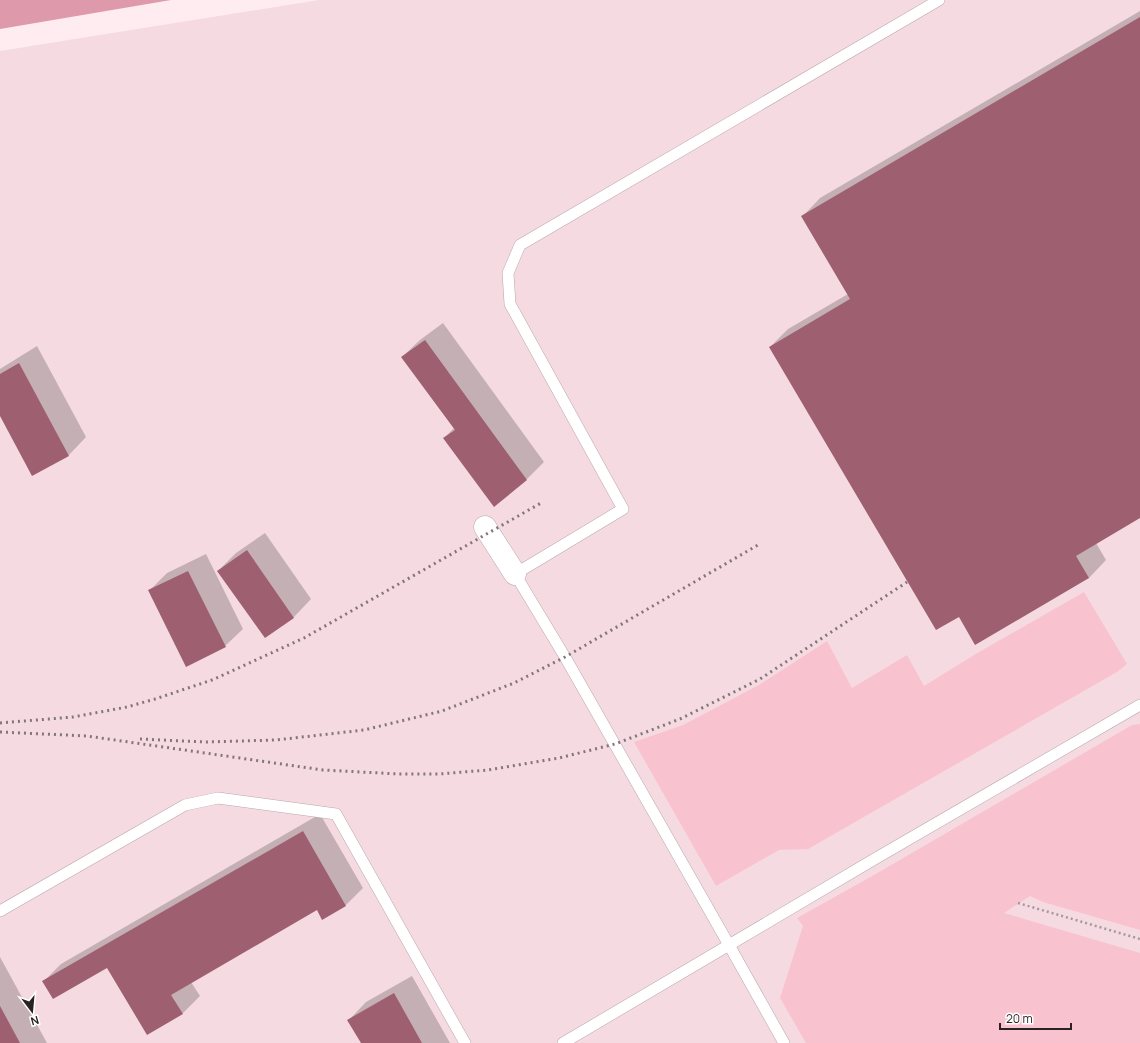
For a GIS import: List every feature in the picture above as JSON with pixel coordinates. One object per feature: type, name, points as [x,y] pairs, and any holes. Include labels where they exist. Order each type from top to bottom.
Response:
[{"type":"street","points":[[485,527],[515,574]]},
{"type":"lane","points":[[784,1043],[565,657],[515,574],[623,509],[510,304],[508,273],[520,246],[939,0]]},
{"type":"lane","points":[[563,1043],[878,857],[1140,705]]},
{"type":"lane","points":[[0,911],[185,805],[218,798],[336,814],[465,1043]]},
{"type":"path","points":[[1018,903],[1140,939]]},
{"type":"shaded area","points":[[0,0],[171,0],[0,29]]},
{"type":"shaded area","points":[[319,0],[1140,0],[1140,1043],[0,1043],[0,51]]},
{"type":"shaded area","points":[[1084,592],[1127,664],[1117,672],[808,849],[779,850],[716,886],[634,742],[683,725],[759,685],[827,641],[852,688],[907,655],[924,686],[974,655]]},
{"type":"shaded area","points":[[1140,724],[1140,930],[1043,902],[1030,896],[1004,913],[1140,953],[1140,1043],[806,1043],[780,998],[803,926],[797,918],[1132,725]]},
{"type":"building","points":[[1140,17],[1140,518],[1076,556],[1089,578],[975,645],[959,617],[936,630],[769,347],[850,299],[801,216]]},
{"type":"building","points":[[425,340],[527,480],[494,507],[443,438],[455,430],[401,357]]},
{"type":"building","points":[[19,363],[69,456],[32,476],[0,416],[0,374]]},
{"type":"building","points":[[247,550],[294,618],[265,638],[217,571]]},
{"type":"building","points":[[188,571],[226,647],[186,667],[148,590]]},
{"type":"building","points":[[303,831],[346,906],[322,920],[317,910],[171,995],[183,1014],[147,1035],[107,968],[53,999],[42,981]]},
{"type":"building","points":[[394,993],[422,1043],[361,1043],[347,1020]]},
{"type":"building","points":[[0,1006],[20,1043],[0,1043]]},
{"type":"railway","points":[[0,723],[73,717],[127,707],[212,680],[304,638],[541,503]]},
{"type":"railway","points":[[140,739],[205,742],[276,740],[364,730],[442,711],[514,683],[565,657],[758,545]]},
{"type":"railway","points":[[0,732],[87,736],[323,770],[399,774],[439,774],[488,770],[559,758],[615,744],[680,719],[760,679],[907,582]]}]
